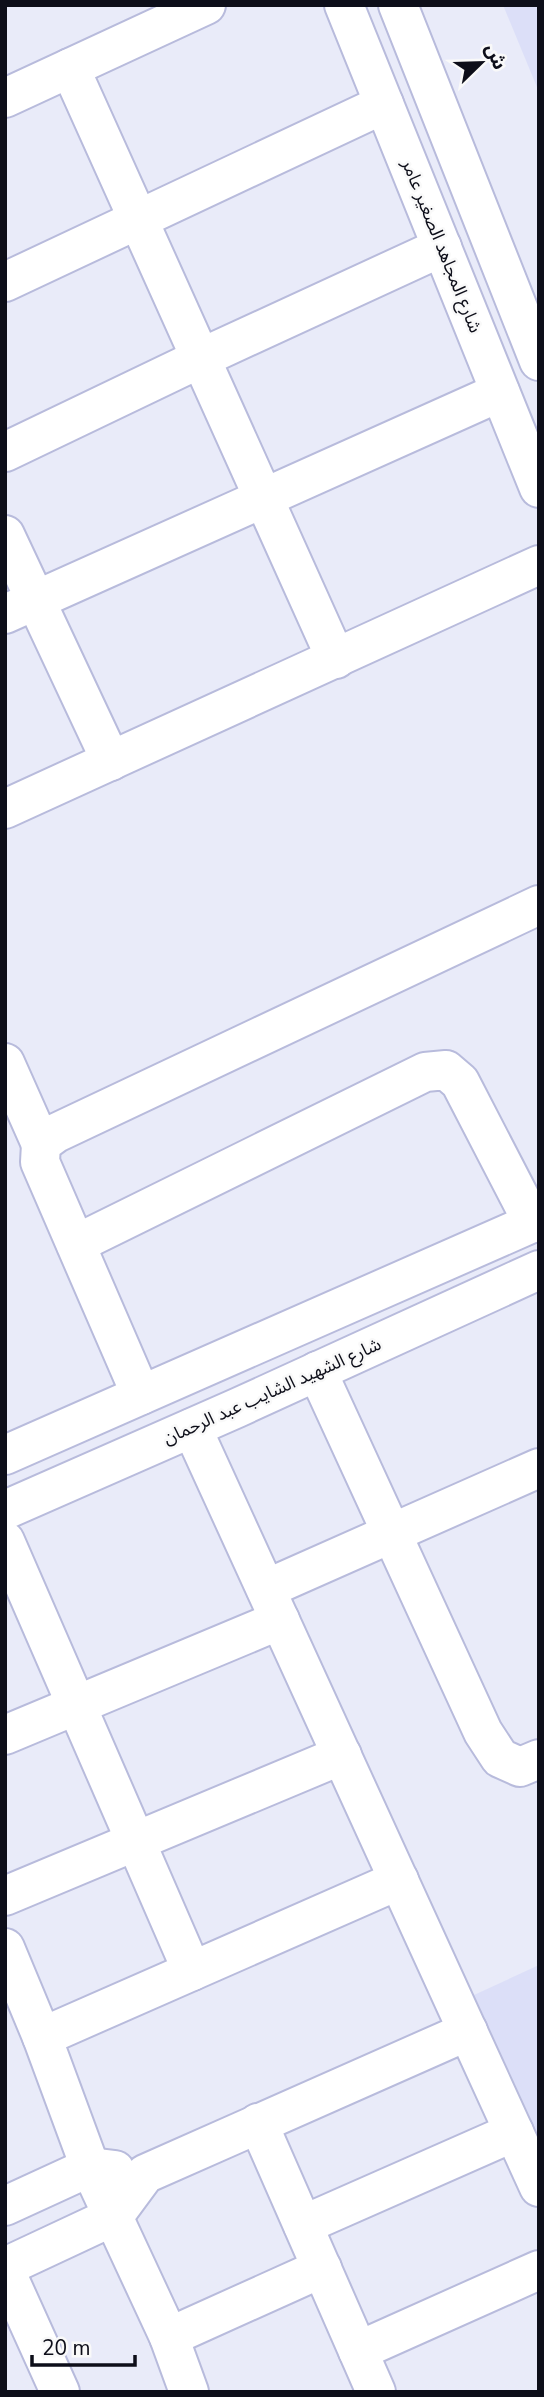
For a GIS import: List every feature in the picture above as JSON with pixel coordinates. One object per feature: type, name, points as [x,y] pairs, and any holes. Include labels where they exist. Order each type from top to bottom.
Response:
[{"type":"street","points":[[5,98],[206,5]]},
{"type":"street","name":"شارع المجاهد الصغير عامر","points":[[344,5],[539,488]]},
{"type":"street","points":[[398,5],[539,361]]},
{"type":"street","points":[[71,68],[336,659]]},
{"type":"street","points":[[5,282],[384,104]]},
{"type":"street","points":[[5,452],[442,247]]},
{"type":"street","points":[[21,606],[500,392]]},
{"type":"street","points":[[5,535],[21,606],[111,761]]},
{"type":"street","points":[[5,809],[539,565]]},
{"type":"street","points":[[41,1144],[56,1133],[539,905]]},
{"type":"street","points":[[5,1063],[41,1144],[40,1163],[141,1395]]},
{"type":"street","points":[[5,1455],[536,1222],[460,1083],[446,1070],[425,1072],[76,1244]]},
{"type":"street","name":"شارع الشهيد الشايب عبد الرحمان","points":[[5,1510],[539,1270]]},
{"type":"street","points":[[317,1371],[483,1732],[500,1758],[520,1767],[539,1759]]},
{"type":"street","points":[[192,1428],[539,2187]]},
{"type":"street","points":[[5,1735],[77,1705],[273,1604],[393,1533],[539,1468]]},
{"type":"street","points":[[5,1541],[192,1971]]},
{"type":"street","points":[[5,1896],[342,1755]]},
{"type":"street","points":[[41,2037],[399,1880]]},
{"type":"street","points":[[5,1948],[16,2006],[41,2037],[90,2167],[169,2337],[189,2392]]},
{"type":"street","points":[[60,2392],[5,2268],[114,2216],[145,2174],[468,2031]]},
{"type":"street","points":[[258,2123],[376,2392]]},
{"type":"street","points":[[303,2225],[514,2132]]},
{"type":"street","points":[[5,2206],[90,2167],[145,2174]]},
{"type":"street","points":[[169,2337],[322,2268]]},
{"type":"street","points":[[358,2351],[539,2270]]},
{"type":"shaded area","points":[[503,5],[539,5],[539,92]]},
{"type":"shaded area","points":[[539,1965],[539,2137],[474,1995]]}]
